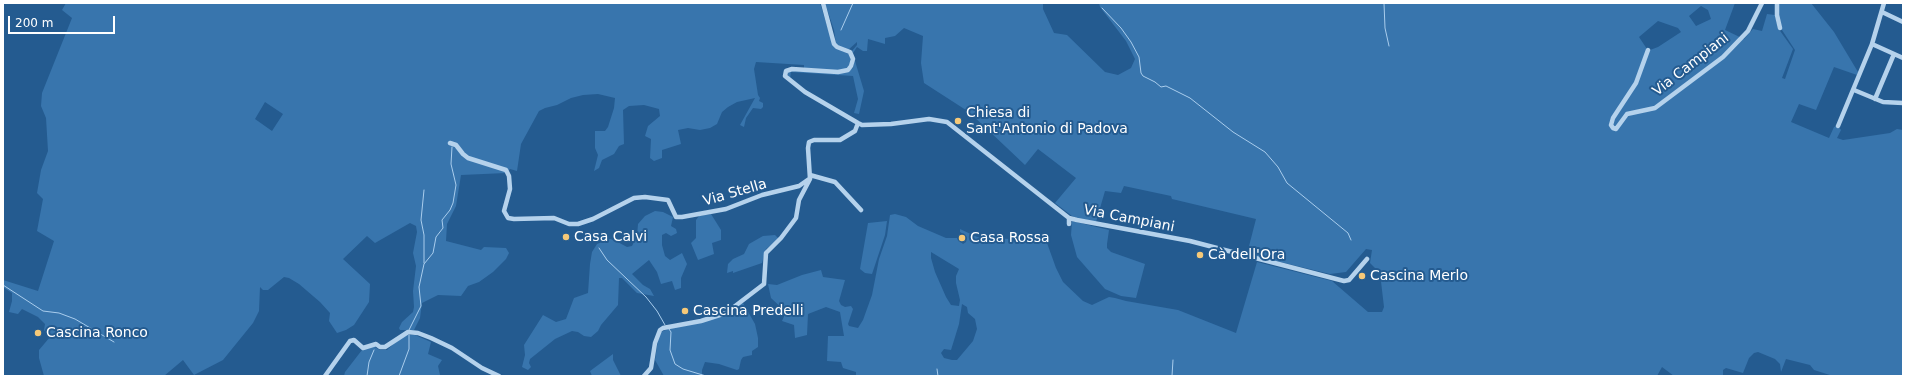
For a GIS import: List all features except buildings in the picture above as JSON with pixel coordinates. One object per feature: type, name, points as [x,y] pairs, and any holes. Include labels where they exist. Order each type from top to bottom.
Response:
[{"type":"street","name":"Via Campiani","points":[[823,3],[834,44],[837,47],[850,52],[853,62],[852,66],[848,70],[838,72],[792,69],[786,71],[785,76],[805,92],[862,125],[929,120],[947,122],[1069,218],[1190,241],[1344,281],[1349,280],[1367,259]]},
{"type":"street","name":"Via Campiani","points":[[1648,50],[1636,83],[1613,118],[1611,125],[1613,128],[1616,129],[1627,114],[1655,108],[1723,57],[1748,31],[1762,3]]},
{"type":"street","points":[[1777,3],[1777,15],[1780,28]]},
{"type":"street","points":[[1838,126],[1872,44],[1884,3]]},
{"type":"street","points":[[1882,12],[1903,22]]},
{"type":"street","points":[[1872,44],[1903,58]]},
{"type":"street","points":[[1875,98],[1894,54]]},
{"type":"street","points":[[1854,90],[1883,102],[1903,103]]},
{"type":"street","points":[[851,133],[855,120]]},
{"type":"street","points":[[644,376],[651,368],[655,343],[660,330],[663,328],[701,321],[726,313],[764,284],[766,253],[781,238],[796,218],[799,200],[810,177],[809,142],[814,140],[840,140],[848,137],[854,131],[855,120]]},
{"type":"street","name":"Via Stella","points":[[450,143],[456,145],[468,158],[506,170],[509,176],[510,189],[504,211],[508,218],[514,219],[554,218],[569,224],[578,224],[593,219],[634,198],[645,197],[668,200],[676,217],[682,217],[726,209],[762,195],[798,186],[810,177]]},
{"type":"street","points":[[810,177],[835,182],[861,210]]},
{"type":"street","points":[[1069,218],[1069,224]]},
{"type":"street","points":[[325,376],[352,340],[364,348],[376,344],[380,347],[385,347],[403,334],[413,332],[431,338],[452,348],[469,361],[499,376]]},
{"type":"shaded area","points":[[66,3],[820,3],[833,45],[849,54],[851,61],[847,69],[838,71],[804,68],[804,65],[756,62],[754,69],[758,95],[760,98],[759,101],[763,103],[763,107],[761,109],[753,108],[746,118],[744,127],[740,125],[755,98],[737,102],[728,107],[722,112],[717,124],[710,128],[700,130],[688,128],[678,130],[681,144],[662,150],[662,158],[654,161],[650,158],[651,139],[645,136],[648,126],[660,116],[659,109],[644,105],[629,106],[623,110],[624,144],[619,146],[614,154],[602,160],[599,168],[594,171],[598,155],[595,148],[595,131],[605,131],[608,127],[614,108],[615,98],[598,94],[583,95],[571,98],[557,105],[539,111],[521,144],[517,171],[510,169],[506,173],[461,175],[456,206],[447,224],[446,241],[481,250],[484,247],[506,248],[509,253],[506,259],[493,272],[479,282],[468,286],[461,296],[438,295],[422,303],[420,318],[414,330],[400,330],[399,328],[402,322],[413,312],[414,307],[413,291],[416,266],[413,253],[417,232],[416,226],[410,223],[375,243],[367,236],[343,259],[370,284],[369,302],[354,325],[346,330],[337,333],[329,321],[330,313],[320,302],[299,284],[289,278],[284,277],[268,290],[263,290],[260,287],[259,311],[253,323],[223,360],[194,375],[183,360],[164,376],[44,376],[39,358],[39,350],[50,337],[44,330],[45,324],[38,317],[22,309],[18,314],[9,312],[12,301],[12,293],[3,287],[3,280],[38,291],[54,241],[37,231],[43,199],[37,193],[41,170],[48,151],[46,118],[41,106],[42,93],[72,18],[62,10]],"holes":[[[265,102],[283,114],[272,131],[255,119]]]},
{"type":"shaded area","points":[[825,3],[1043,3],[1043,9],[1054,33],[1067,35],[1105,72],[1118,75],[1131,68],[1135,59],[1126,41],[1100,7],[1099,3],[1735,3],[1725,30],[1744,39],[1753,29],[1762,31],[1767,14],[1775,15],[1778,28],[1793,49],[1782,78],[1785,79],[1795,50],[1780,27],[1778,18],[1779,3],[1811,3],[1834,32],[1858,72],[1857,75],[1834,67],[1816,110],[1799,104],[1791,122],[1829,138],[1834,127],[1838,126],[1841,130],[1837,138],[1843,140],[1890,133],[1897,129],[1903,130],[1903,376],[1833,376],[1814,370],[1810,365],[1786,359],[1781,372],[1780,364],[1775,359],[1758,352],[1754,353],[1749,358],[1743,373],[1726,368],[1723,370],[1723,376],[1674,376],[1662,367],[1657,376],[856,376],[856,372],[843,368],[841,362],[827,361],[828,336],[844,336],[840,312],[826,307],[808,314],[807,335],[795,338],[794,325],[782,321],[786,312],[771,298],[768,284],[777,285],[802,275],[821,270],[823,277],[845,280],[839,301],[841,305],[845,307],[851,306],[853,309],[848,324],[849,326],[858,328],[863,320],[872,295],[879,259],[887,236],[890,215],[895,214],[906,217],[918,226],[946,238],[957,238],[963,244],[966,242],[967,238],[960,232],[960,229],[977,237],[1010,239],[1036,240],[1042,233],[1063,282],[1083,301],[1092,305],[1109,297],[1178,310],[1236,333],[1257,262],[1332,281],[1368,312],[1382,312],[1384,307],[1380,273],[1370,263],[1372,250],[1366,249],[1346,272],[1330,274],[1247,254],[1256,219],[1172,199],[1171,196],[1124,186],[1121,193],[1105,191],[1096,222],[1072,216],[1055,203],[1076,178],[1038,149],[1025,165],[969,112],[924,83],[921,63],[923,36],[904,28],[895,36],[885,38],[885,44],[868,39],[867,51],[863,51],[857,47],[853,53],[852,51],[857,45],[857,42],[848,50],[841,48],[836,44],[834,30]],"holes":[[[1701,6],[1708,10],[1711,19],[1696,26],[1689,16]],[[1658,21],[1678,28],[1681,32],[1658,47],[1650,50],[1647,49],[1639,37]],[[931,252],[959,269],[956,276],[960,300],[959,306],[951,305],[946,297],[935,272]],[[962,304],[967,307],[968,313],[975,319],[977,329],[973,341],[957,360],[944,358],[941,353],[944,349],[951,350],[959,324]]]},
{"type":"shaded area","points":[[854,61],[864,91],[859,114],[854,113],[858,99],[853,76],[791,72],[790,79],[787,73],[788,71],[846,72],[853,68]]},
{"type":"shaded area","points":[[655,211],[663,212],[673,217],[671,226],[676,229],[677,233],[671,236],[666,233],[662,235],[662,245],[665,256],[670,260],[682,253],[687,264],[681,278],[681,288],[675,290],[672,281],[661,284],[657,272],[649,260],[632,274],[643,285],[650,289],[654,296],[637,293],[622,278],[619,278],[618,305],[601,325],[598,331],[591,337],[572,331],[555,339],[530,359],[529,363],[531,367],[528,370],[522,367],[525,355],[524,345],[543,315],[556,322],[566,319],[574,298],[588,293],[592,252],[597,244],[610,239],[627,247],[632,246],[637,236],[638,224],[645,216]]},
{"type":"shaded area","points":[[711,214],[721,230],[721,240],[712,243],[714,254],[698,260],[691,243],[696,238],[696,220],[699,216]]},
{"type":"shaded area","points":[[887,221],[885,235],[872,274],[865,273],[860,269],[868,223]]},
{"type":"shaded area","points":[[1072,221],[1109,230],[1107,248],[1111,252],[1145,264],[1136,298],[1121,296],[1105,289],[1077,257],[1071,235]]},
{"type":"shaded area","points":[[775,235],[779,239],[766,249],[762,263],[733,273],[733,271],[727,273],[728,264],[733,259],[744,254],[749,244],[763,236]]},
{"type":"shaded area","points":[[743,303],[755,324],[758,347],[752,351],[752,355],[743,357],[739,369],[737,370],[719,364],[705,362],[702,370],[702,376],[664,376],[655,360],[658,339],[661,332],[726,314]]},
{"type":"shaded area","points":[[407,335],[415,335],[431,342],[428,354],[442,360],[438,366],[440,375],[344,376],[345,372],[362,350],[373,346],[380,350],[387,350],[400,338]]},
{"type":"shaded area","points":[[613,354],[613,360],[621,376],[592,376],[590,371]]},
{"type":"waterway","points":[[841,30],[853,3]]},
{"type":"waterway","points":[[1384,3],[1385,28],[1389,46]]},
{"type":"waterway","points":[[1102,8],[1121,28],[1131,42],[1139,57],[1141,73],[1143,76],[1161,87],[1166,86],[1190,98],[1233,132],[1265,152],[1278,167],[1287,183],[1348,233],[1351,240]]},
{"type":"waterway","points":[[409,330],[421,306],[419,287],[424,264],[433,253],[436,237],[443,228],[442,220],[450,210],[453,203],[456,185],[451,164],[452,147]]},
{"type":"waterway","points":[[424,190],[421,220],[424,235],[424,263]]},
{"type":"waterway","points":[[599,248],[607,260],[646,297],[657,311],[665,325]]},
{"type":"waterway","points":[[3,285],[43,311],[59,313],[75,319],[114,342]]},
{"type":"waterway","points":[[669,329],[671,332],[670,350],[675,364],[683,369],[706,376]]},
{"type":"waterway","points":[[399,376],[409,349],[409,335]]},
{"type":"waterway","points":[[367,376],[369,362],[374,350]]},
{"type":"waterway","points":[[1172,376],[1173,360]]},
{"type":"waterway","points":[[937,369],[938,376]]},
{"type":"place","name":"Chiesa di Sant'Antonio di Padova","points":[[958,121]]},
{"type":"place","name":"Casa Calvi","points":[[566,237]]},
{"type":"place","name":"Casa Rossa","points":[[962,238]]},
{"type":"place","name":"Cà dell'Ora","points":[[1200,255]]},
{"type":"place","name":"Cascina Merlo","points":[[1362,276]]},
{"type":"place","name":"Cascina Predelli","points":[[685,311]]},
{"type":"place","name":"Cascina Ronco","points":[[38,333]]}]
